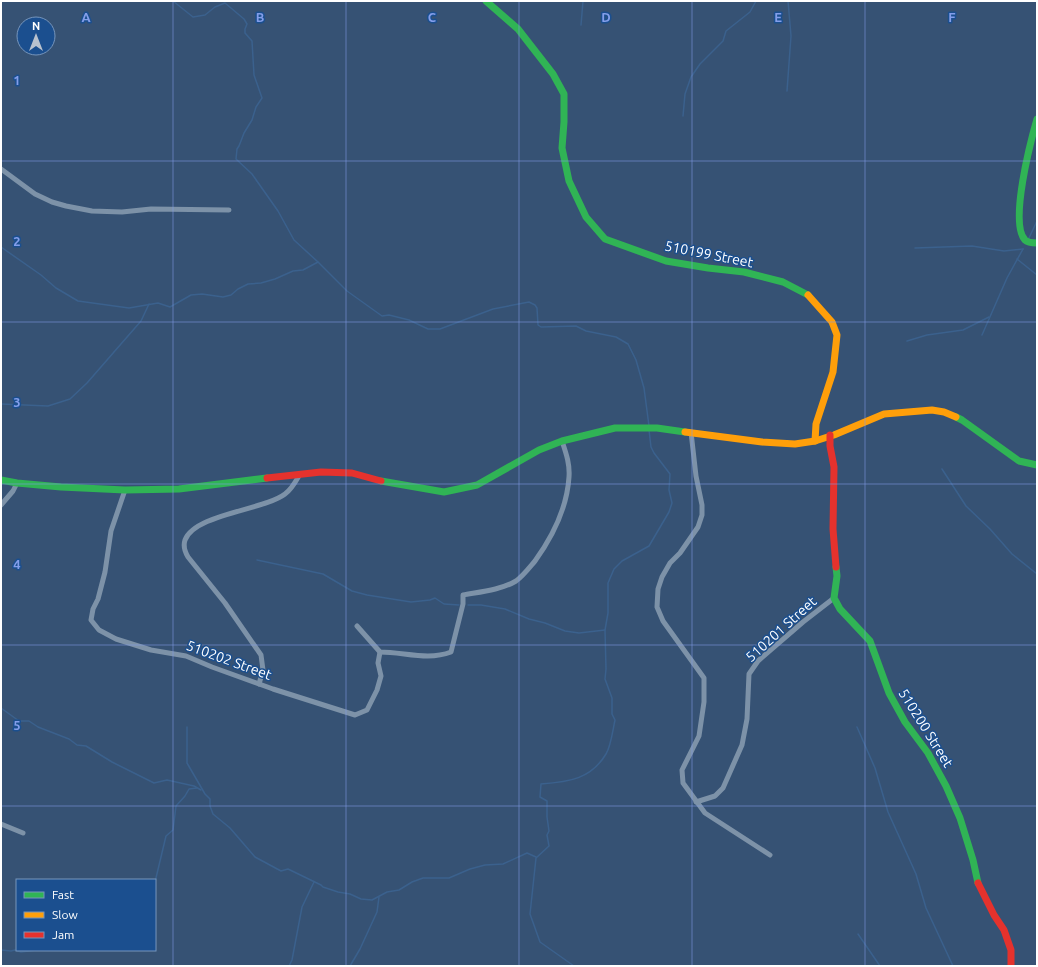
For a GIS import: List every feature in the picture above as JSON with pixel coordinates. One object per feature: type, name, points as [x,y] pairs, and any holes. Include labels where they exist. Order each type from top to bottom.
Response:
[{"type":"street","name":"510199 Street","points":[[486,1],[518,29],[553,74],[564,94],[562,148],[569,181],[586,217],[605,238],[666,261],[744,272],[783,282],[809,296],[832,322],[837,334],[833,372],[816,424],[815,440]]},
{"type":"street","points":[[1037,119],[1024,177],[1020,211],[1020,227],[1024,239],[1031,243],[1037,243]]},
{"type":"street","points":[[1,169],[35,194],[52,202],[66,206],[92,210],[122,212],[151,210],[229,210]]},
{"type":"street","points":[[1,480],[61,487],[125,490],[179,489],[321,472],[352,473],[387,482],[444,492],[477,485],[539,450],[562,441],[615,428],[657,428],[762,442],[795,444],[830,436],[884,414],[932,410],[944,412],[962,420],[1019,461],[1037,465]]},
{"type":"street","points":[[691,432],[696,476],[702,505],[702,515],[698,527],[680,553],[670,562],[662,577],[658,589],[657,608],[663,621],[704,678],[704,702],[699,736],[682,770],[683,783],[705,813],[770,855]]},
{"type":"street","points":[[830,436],[830,446],[834,467],[833,529],[836,576],[834,598]]},
{"type":"street","points":[[357,626],[380,652],[395,652],[421,656],[440,656],[450,652],[463,604],[463,595],[499,588],[515,581],[531,565],[547,544],[558,522],[566,494],[569,476],[568,457],[562,441]]},
{"type":"street","points":[[259,684],[263,670],[261,655],[225,603],[188,557],[184,550],[184,541],[187,536],[199,526],[213,519],[274,500],[285,493],[293,485],[300,474]]},
{"type":"street","points":[[1,505],[13,491],[17,483]]},
{"type":"street","name":"510202 Street","points":[[125,490],[111,531],[105,572],[98,599],[92,609],[91,620],[99,630],[116,639],[151,650],[186,656],[259,684],[356,715],[367,710],[377,690],[380,676],[378,663],[380,652]]},
{"type":"street","name":"510201 Street","points":[[696,802],[715,796],[722,788],[742,745],[747,719],[749,674],[758,662],[797,626],[834,598]]},
{"type":"street","name":"510200 Street","points":[[834,598],[840,609],[870,641],[889,693],[905,722],[928,753],[946,786],[960,818],[973,860],[978,883],[994,915],[1004,930],[1011,950],[1011,966]]},
{"type":"street","points":[[1,824],[23,833]]},
{"type":"waterway","points":[[173,1],[193,17],[205,15],[215,7],[225,3],[244,19],[247,24],[245,33],[252,41],[254,75],[262,98],[256,107],[252,120],[237,149],[236,159],[252,174],[278,211],[294,240],[347,291],[382,316],[389,315],[409,320],[428,329],[440,329],[493,309],[529,302],[537,308],[538,325],[541,327],[576,326],[586,331],[616,337],[628,344],[636,360],[644,388],[649,426]]},
{"type":"waterway","points":[[581,25],[583,1]]},
{"type":"waterway","points":[[683,116],[685,94],[691,77],[700,64],[723,41],[726,31],[750,12],[756,1]]},
{"type":"waterway","points":[[787,91],[791,36],[788,1]]},
{"type":"waterway","points":[[1028,240],[1037,221]]},
{"type":"waterway","points":[[915,248],[972,246],[1004,251],[1023,249]]},
{"type":"waterway","points":[[1,247],[41,275],[56,288],[78,301],[129,308],[158,303],[170,307],[191,295],[202,294],[223,297],[231,295],[238,289],[248,284],[261,283],[275,279],[293,271],[303,270],[318,262]]},
{"type":"waterway","points":[[982,335],[1007,278],[1023,249]]},
{"type":"waterway","points":[[1017,259],[1037,275]]},
{"type":"waterway","points":[[1,404],[48,406],[70,399],[87,383],[141,321],[149,304]]},
{"type":"waterway","points":[[907,341],[927,335],[963,330],[989,317]]},
{"type":"waterway","points":[[574,966],[540,942],[530,914],[536,858],[549,846],[547,835],[549,831],[547,801],[540,797],[541,784],[561,782],[578,778],[586,774],[600,762],[609,747],[615,720],[612,714],[612,698],[605,679],[605,630],[608,613],[608,583],[614,569],[622,561],[649,546],[669,512],[672,503],[669,490],[670,474],[651,447],[649,430]]},
{"type":"waterway","points":[[942,469],[966,506],[990,529],[1012,554],[1037,574]]},
{"type":"waterway","points":[[257,560],[323,574],[352,591],[367,595],[411,602],[435,598],[444,604],[459,605]]},
{"type":"waterway","points":[[468,605],[481,605],[505,609],[565,631],[579,633],[605,630]]},
{"type":"waterway","points":[[1,708],[19,721],[29,721],[38,727],[69,739],[77,745],[86,746],[112,762],[154,783],[167,780],[194,786],[201,790]]},
{"type":"waterway","points":[[187,727],[187,763],[205,794],[210,799],[210,806],[213,814],[230,828],[255,857],[281,871],[288,869],[323,887],[350,894],[361,899],[372,900],[387,892],[399,890],[412,882],[423,878],[449,878],[470,869],[485,865],[503,864],[527,853],[536,857]]},
{"type":"waterway","points":[[857,727],[875,768],[888,812],[916,874],[926,908],[953,966]]},
{"type":"waterway","points":[[156,879],[166,836],[173,830],[176,806],[189,789],[197,788]]},
{"type":"waterway","points":[[289,966],[292,960],[302,907],[314,882]]},
{"type":"waterway","points":[[350,966],[360,949],[377,912],[379,897]]},
{"type":"waterway","points":[[858,934],[880,966]]},
{"type":"waterway","points":[[1,950],[16,950]]},
{"type":"waterway","points":[[18,951],[29,951]]},
{"type":"traffic: fast","points":[[486,1],[518,29],[553,74],[564,94],[562,148],[569,181],[586,217],[605,239],[666,261],[744,272],[783,282],[808,295]]},
{"type":"traffic: fast","points":[[1037,119],[1026,162],[1019,217],[1021,231],[1025,240],[1037,243]]},
{"type":"traffic: fast","points":[[956,417],[1019,461],[1037,465]]},
{"type":"traffic: fast","points":[[381,481],[444,492],[477,485],[539,450],[562,441],[615,428],[657,428],[685,432]]},
{"type":"traffic: fast","points":[[1,480],[61,487],[125,490],[179,489],[267,478]]},
{"type":"traffic: fast","points":[[836,567],[837,576],[834,598],[840,609],[870,641],[889,693],[905,722],[928,753],[946,786],[960,818],[973,860],[978,883]]},
{"type":"traffic: slow","points":[[808,295],[832,322],[837,335],[833,372],[816,424],[815,441]]},
{"type":"traffic: slow","points":[[685,432],[762,442],[795,444],[815,441],[834,435],[884,414],[932,410],[944,412],[956,417]]},
{"type":"traffic: jam","points":[[830,435],[830,446],[834,467],[833,529],[836,567]]},
{"type":"traffic: jam","points":[[267,478],[321,472],[352,473],[381,481]]},
{"type":"traffic: jam","points":[[978,883],[994,915],[1004,930],[1011,950],[1011,966]]}]
